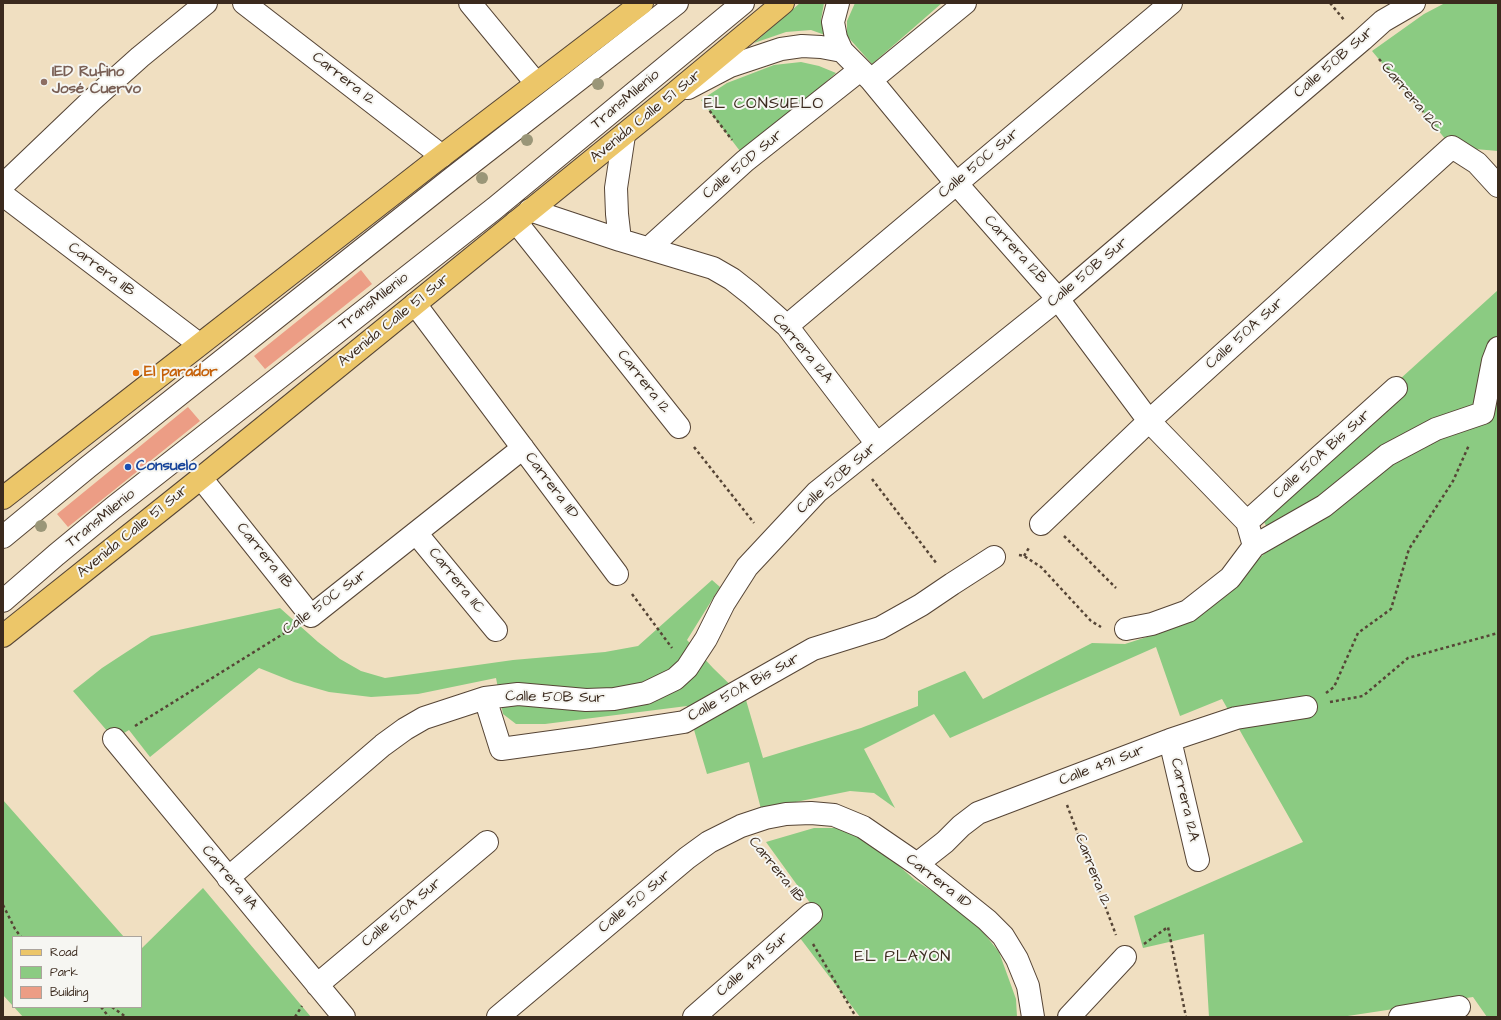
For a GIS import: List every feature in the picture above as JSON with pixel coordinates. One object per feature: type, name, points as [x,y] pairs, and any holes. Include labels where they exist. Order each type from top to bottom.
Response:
[{"type":"main road","points":[[3,498],[199,344],[536,83],[642,3]]},
{"type":"main road","name":"Avenida Calle 51 Sur","points":[[3,636],[201,478],[670,97],[783,3]]},
{"type":"street","points":[[3,185],[140,57],[206,3]]},
{"type":"street","name":"Carrera 12","points":[[244,3],[442,156]]},
{"type":"street","points":[[470,3],[536,83]]},
{"type":"street","points":[[3,538],[66,485],[451,179],[677,3]]},
{"type":"street","name":"TransMilenio","points":[[3,601],[113,508],[495,208],[744,3]]},
{"type":"street","name":"Carrera 12B","points":[[838,3],[833,22],[836,38],[842,51],[866,75],[956,184],[1058,299],[1149,421],[1247,522],[1254,546]]},
{"type":"street","name":"Calle 50D Sur","points":[[648,248],[745,160],[965,3]]},
{"type":"street","name":"Calle 50C Sur","points":[[787,326],[1171,3]]},
{"type":"street","name":"Calle 50B Sur","points":[[228,878],[383,745],[405,729],[424,718],[485,698],[518,694],[586,700],[614,699],[646,693],[675,679],[687,668],[706,639],[724,603],[747,567],[769,541],[817,492],[1058,299],[1383,21],[1414,3]]},
{"type":"street","points":[[670,97],[730,66],[781,49],[802,46],[821,47],[842,51]]},
{"type":"street","points":[[620,240],[616,188],[624,134]]},
{"type":"street","name":"Carrera 12C","points":[[1452,147],[1477,164],[1498,186]]},
{"type":"street","name":"Calle 50A Sur","points":[[1044,521],[1149,421],[1452,147]]},
{"type":"street","name":"Carrera 11B","points":[[3,195],[199,344]]},
{"type":"street","name":"Carrera 12","points":[[523,216],[679,428]]},
{"type":"street","name":"Carrera 12A","points":[[523,216],[620,240],[713,268],[751,294],[787,326],[877,444]]},
{"type":"street","name":"Carrera 11D","points":[[415,304],[617,574]]},
{"type":"street","points":[[1126,629],[1152,624],[1188,611],[1230,578],[1254,546],[1324,506],[1387,455],[1436,429],[1491,411],[1493,361],[1498,348]]},
{"type":"street","name":"Calle 50A Bis Sur","points":[[1247,522],[1396,388]]},
{"type":"street","name":"Calle 50C Sur","points":[[311,616],[523,448]]},
{"type":"street","name":"Carrera 11B","points":[[201,478],[311,616]]},
{"type":"street","name":"Carrera 11C","points":[[416,532],[496,630]]},
{"type":"street","name":"Calle 50A Bis Sur","points":[[485,698],[501,749],[684,722],[813,649],[880,628],[921,605],[994,557]]},
{"type":"street","name":"Calle 49I Sur","points":[[917,864],[945,842],[961,826],[978,814],[1170,740],[1236,718],[1306,707]]},
{"type":"street","name":"Carrera 11A","points":[[114,739],[344,1017]]},
{"type":"street","name":"Carrera 12A","points":[[1170,740],[1198,860]]},
{"type":"street","name":"Carrera 11D","points":[[786,814],[811,813],[834,815],[863,827],[917,864],[987,920],[1003,936],[1017,959],[1028,986],[1033,1017]]},
{"type":"street","name":"Calle 50 Sur","points":[[498,1017],[687,858],[709,842],[741,826],[765,818],[786,814]]},
{"type":"street","name":"Calle 50A Sur","points":[[317,985],[487,842]]},
{"type":"street","name":"Calle 49I Sur","points":[[694,1017],[806,918]]},
{"type":"street","points":[[1069,1017],[1125,957]]},
{"type":"street","points":[[1400,1017],[1459,1007]]},
{"type":"path","name":"Carrera 12C","points":[[1330,3],[1452,147]]},
{"type":"path","points":[[690,87],[743,155],[745,160]]},
{"type":"path","points":[[1306,707],[1334,687],[1358,633],[1391,609],[1410,549],[1453,481],[1491,411]]},
{"type":"path","name":"Carrera 12","points":[[679,428],[769,541]]},
{"type":"path","points":[[858,459],[952,584]]},
{"type":"path","points":[[1044,521],[1116,588]]},
{"type":"path","points":[[994,557],[1012,553],[1024,556],[1041,567],[1091,621],[1105,628],[1126,629]]},
{"type":"path","points":[[617,574],[687,668]]},
{"type":"path","name":"Calle 50C Sur","points":[[114,739],[311,616]]},
{"type":"path","points":[[1306,707],[1363,696],[1408,658],[1498,633]]},
{"type":"path","name":"Carrera 12","points":[[1059,782],[1125,957]]},
{"type":"path","name":"Carrera 11B","points":[[741,826],[806,918],[856,1017]]},
{"type":"path","points":[[3,905],[20,936]]},
{"type":"path","points":[[1125,957],[1168,927],[1186,1017]]},
{"type":"path","points":[[102,1008],[109,1017]]},
{"type":"path","points":[[113,1008],[126,1017]]},
{"type":"green space","points":[[800,3],[824,3],[821,20],[825,35],[811,30],[786,32],[754,43]]},
{"type":"green space","points":[[855,3],[942,3],[872,64],[847,36],[847,21]]},
{"type":"green space","points":[[1445,3],[1498,3],[1498,151],[1452,147],[1372,51],[1424,14]]},
{"type":"green space","points":[[801,62],[819,66],[836,73],[743,155],[701,100],[727,83],[774,65]]},
{"type":"green space","points":[[1498,290],[1498,1017],[1487,1017],[1473,997],[1341,1017],[1209,1017],[1204,934],[1143,948],[1134,916],[1303,842],[1222,699],[1180,716],[1156,647],[950,738],[934,714],[864,749],[895,808],[874,793],[850,791],[761,809],[749,762],[707,774],[687,706],[545,724],[516,724],[503,714],[496,678],[418,694],[371,697],[329,692],[294,682],[259,668],[150,757],[129,730],[114,739],[73,691],[102,668],[151,636],[280,608],[318,642],[340,659],[361,671],[385,678],[513,660],[605,652],[638,646],[712,580],[720,587],[687,640],[746,700],[763,758],[861,728],[918,706],[918,691],[965,671],[983,699],[1092,643],[1125,644],[1180,625],[1276,544],[1257,509]]},
{"type":"green space","points":[[3,800],[123,936],[12,936],[12,1005],[3,995]]},
{"type":"green space","points":[[814,828],[850,830],[866,837],[915,880],[971,917],[999,952],[1016,999],[1017,1017],[860,1017],[800,938],[821,918],[766,842]]},
{"type":"green space","points":[[203,888],[311,1017],[23,1017],[15,1008],[142,1008],[142,948]]},
{"type":"building","points":[[361,270],[372,284],[265,369],[254,356]]},
{"type":"building","name":"Consuelo","points":[[188,407],[200,421],[68,527],[57,514]]},
{"type":"place","name":"IED Rufino José Cuervo","points":[[44,82]]},
{"type":"place","name":"El parador","points":[[136,373]]},
{"type":"place","name":"Consuelo","points":[[128,467]]},
{"type":"district","name":"EL CONSUELO","points":[[764,105]]},
{"type":"district","name":"EL PLAYÓN","points":[[903,958]]}]
